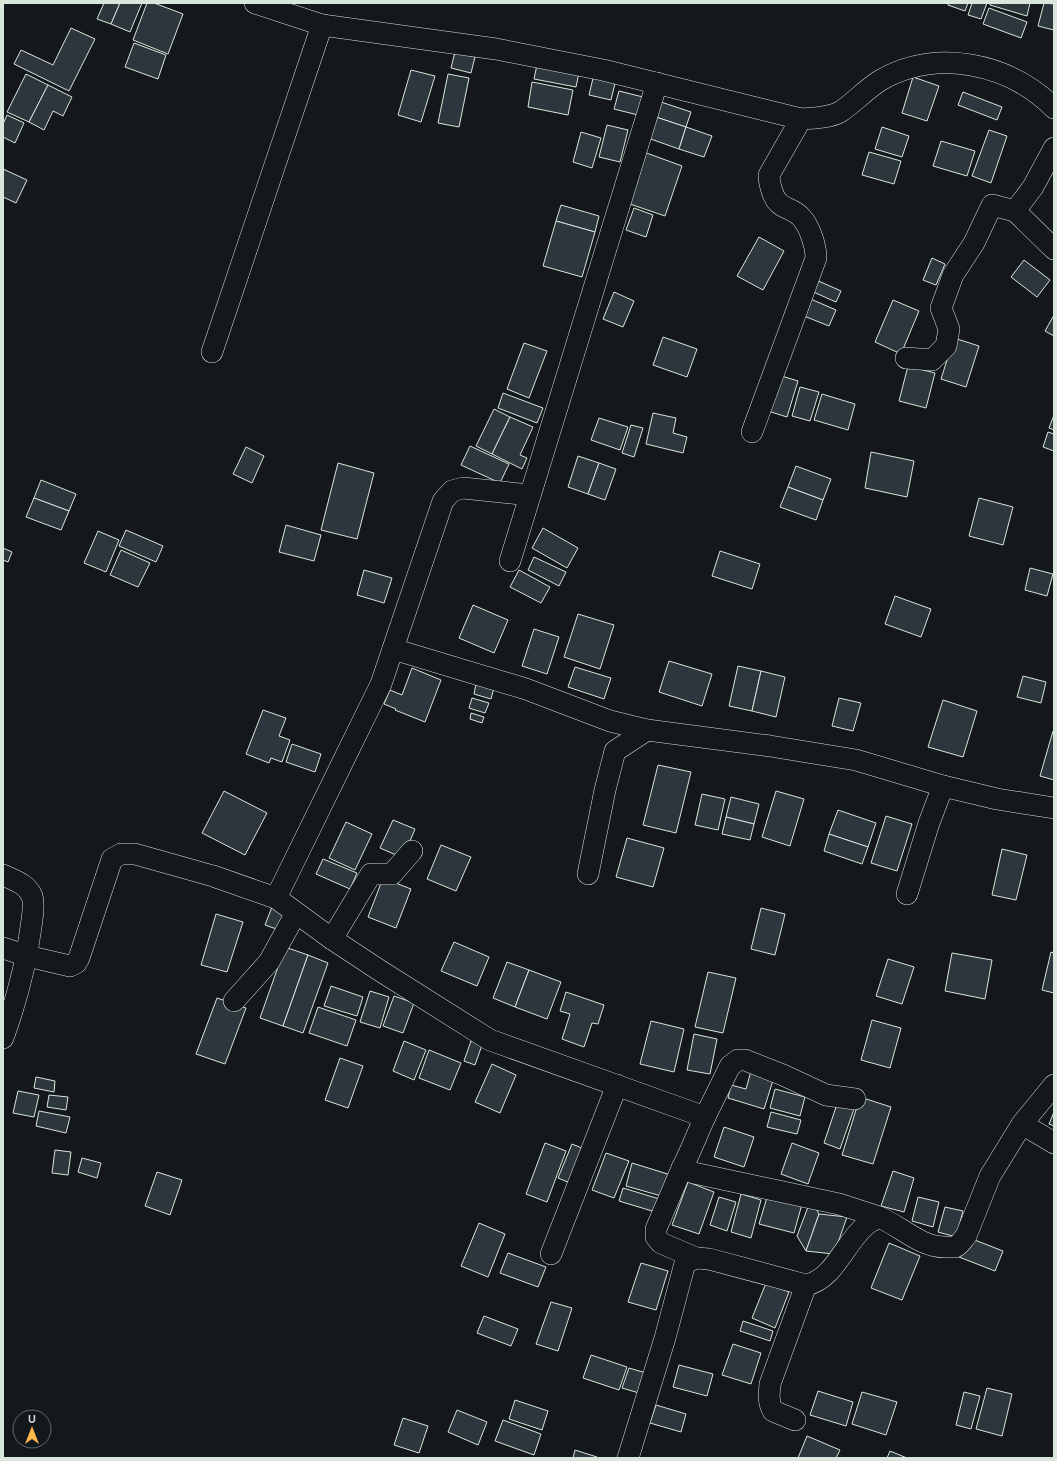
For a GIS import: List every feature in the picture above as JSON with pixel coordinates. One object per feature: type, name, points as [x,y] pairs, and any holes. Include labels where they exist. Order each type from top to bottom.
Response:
[{"type":"street","points":[[255,3],[322,25],[496,49],[603,70],[801,119],[820,118],[839,113],[880,80],[908,68],[939,62],[966,64],[992,71],[1016,80],[1043,97],[1054,108]]},
{"type":"street","points":[[212,352],[322,25]]},
{"type":"street","points":[[510,560],[657,83]]},
{"type":"street","points":[[752,432],[816,258],[811,237],[803,220],[800,216],[778,203],[769,184],[769,175],[801,119]]},
{"type":"street","points":[[1014,211],[1033,187],[1054,148]]},
{"type":"street","points":[[906,358],[932,360],[946,346],[949,329],[941,308],[953,274],[974,243],[992,205],[1014,211],[1054,249]]},
{"type":"street","points":[[276,898],[381,684],[443,501],[452,491],[463,488],[530,495]]},
{"type":"street","points":[[393,649],[526,689],[610,721],[647,730],[770,746],[856,760],[943,786],[997,799],[1054,808]]},
{"type":"street","points":[[588,874],[605,790],[615,751],[647,730]]},
{"type":"street","points":[[907,894],[929,823],[943,786]]},
{"type":"street","points":[[332,939],[371,874],[392,874],[412,852]]},
{"type":"street","points":[[3,948],[27,956],[70,966],[76,963],[112,859],[121,854],[135,854],[206,874],[276,898],[332,939],[490,1040],[705,1117]]},
{"type":"street","points":[[3,875],[24,885],[32,898],[32,912],[27,956],[12,1014],[3,1038]]},
{"type":"street","points":[[234,1001],[269,962],[296,913]]},
{"type":"street","points":[[855,1099],[826,1095],[745,1060],[738,1060],[730,1066],[705,1117],[656,1229],[656,1237],[661,1243],[696,1258],[709,1259],[806,1285],[816,1282],[824,1277],[859,1231],[867,1224],[880,1217]]},
{"type":"street","points":[[551,1254],[617,1085]]},
{"type":"street","points":[[682,1168],[694,1173],[839,1204],[880,1217],[922,1242],[938,1247],[954,1247],[961,1243],[966,1236],[990,1176],[1022,1124],[1054,1085]]},
{"type":"street","points":[[1022,1124],[1054,1143]]},
{"type":"street","points":[[628,1458],[665,1338],[685,1263],[696,1258]]},
{"type":"street","points":[[795,1420],[773,1411],[769,1403],[769,1394],[770,1384],[806,1285]]},
{"type":"building","points":[[104,3],[120,3],[111,24],[97,19]]},
{"type":"building","points":[[120,3],[142,3],[130,32],[111,24]]},
{"type":"building","points":[[147,3],[154,3],[183,14],[168,54],[133,40]]},
{"type":"building","points":[[948,3],[968,3],[965,11],[948,5]]},
{"type":"building","points":[[972,3],[987,3],[981,19],[968,15]]},
{"type":"building","points":[[990,3],[1030,3],[1027,16],[990,5]]},
{"type":"building","points":[[1044,3],[1054,4],[1054,30],[1038,26]]},
{"type":"building","points":[[989,8],[1027,22],[1021,38],[983,24]]},
{"type":"building","points":[[71,28],[95,39],[69,91],[14,64],[21,50],[53,65]]},
{"type":"building","points":[[134,43],[166,55],[158,79],[125,67]]},
{"type":"building","points":[[455,52],[475,57],[471,73],[451,68]]},
{"type":"building","points":[[538,60],[580,68],[576,87],[534,79]]},
{"type":"building","points":[[411,70],[435,76],[421,122],[398,115]]},
{"type":"building","points":[[26,74],[48,85],[29,122],[7,112]]},
{"type":"building","points":[[448,74],[469,78],[459,127],[438,123]]},
{"type":"building","points":[[594,74],[616,79],[611,100],[589,95]]},
{"type":"building","points":[[913,77],[939,86],[927,121],[902,113]]},
{"type":"building","points":[[532,82],[573,90],[568,115],[528,107]]},
{"type":"building","points":[[48,85],[72,97],[63,116],[53,111],[44,130],[29,122]]},
{"type":"building","points":[[619,91],[643,97],[638,115],[614,109]]},
{"type":"building","points":[[963,92],[1002,107],[997,120],[958,105]]},
{"type":"building","points":[[658,101],[691,112],[686,127],[653,116]]},
{"type":"building","points":[[7,115],[24,123],[15,143],[3,137],[3,124]]},
{"type":"building","points":[[653,116],[686,127],[679,149],[645,137]]},
{"type":"building","points":[[607,125],[628,130],[620,162],[599,157]]},
{"type":"building","points":[[686,127],[712,136],[704,157],[679,149]]},
{"type":"building","points":[[882,127],[909,136],[902,157],[875,149]]},
{"type":"building","points":[[989,130],[1007,136],[991,183],[972,176]]},
{"type":"building","points":[[581,132],[601,138],[592,168],[573,162]]},
{"type":"building","points":[[941,141],[975,151],[967,176],[933,166]]},
{"type":"building","points":[[641,151],[682,166],[665,216],[624,202]]},
{"type":"building","points":[[869,152],[901,161],[894,184],[862,175]]},
{"type":"building","points":[[3,169],[27,180],[16,203],[3,197]]},
{"type":"building","points":[[561,205],[599,216],[595,232],[556,221]]},
{"type":"building","points":[[634,208],[653,215],[646,237],[626,230]]},
{"type":"building","points":[[556,221],[595,232],[582,277],[543,266]]},
{"type":"building","points":[[759,237],[784,251],[763,290],[737,276]]},
{"type":"building","points":[[932,258],[945,264],[936,285],[923,280]]},
{"type":"building","points":[[1024,260],[1050,280],[1037,297],[1011,277]]},
{"type":"building","points":[[814,279],[841,291],[836,302],[809,290]]},
{"type":"building","points":[[614,292],[634,301],[623,327],[603,319]]},
{"type":"building","points":[[806,297],[836,310],[829,326],[799,314]]},
{"type":"building","points":[[893,300],[919,311],[901,354],[875,342]]},
{"type":"building","points":[[1054,315],[1054,336],[1045,331]]},
{"type":"building","points":[[663,337],[697,349],[687,377],[653,365]]},
{"type":"building","points":[[954,338],[979,346],[966,387],[941,379]]},
{"type":"building","points":[[524,343],[547,351],[529,398],[507,389]]},
{"type":"building","points":[[908,366],[935,373],[926,408],[899,401]]},
{"type":"building","points":[[778,375],[798,381],[787,417],[768,411]]},
{"type":"building","points":[[800,387],[819,392],[810,421],[792,416]]},
{"type":"building","points":[[503,393],[543,408],[537,423],[498,408]]},
{"type":"building","points":[[822,394],[855,404],[848,430],[814,420]]},
{"type":"building","points":[[494,409],[510,417],[492,454],[476,446]]},
{"type":"building","points":[[653,413],[676,418],[673,433],[687,437],[683,453],[646,444]]},
{"type":"building","points":[[1054,415],[1054,430],[1049,428]]},
{"type":"building","points":[[510,417],[533,427],[520,455],[527,458],[522,469],[492,454]]},
{"type":"building","points":[[599,418],[628,427],[620,450],[591,440]]},
{"type":"building","points":[[631,425],[643,428],[634,457],[622,453]]},
{"type":"building","points":[[1048,432],[1054,434],[1054,451],[1043,447]]},
{"type":"building","points":[[470,446],[509,464],[500,483],[461,465]]},
{"type":"building","points":[[246,447],[264,456],[252,483],[233,474]]},
{"type":"building","points":[[871,452],[914,461],[907,497],[865,488]]},
{"type":"building","points":[[578,456],[599,463],[588,494],[568,487]]},
{"type":"building","points":[[338,463],[374,473],[357,539],[321,530]]},
{"type":"building","points":[[599,463],[616,469],[605,500],[588,494]]},
{"type":"building","points":[[796,466],[831,479],[823,500],[788,487]]},
{"type":"building","points":[[41,480],[76,494],[69,511],[34,498]]},
{"type":"building","points":[[788,487],[823,500],[816,520],[780,507]]},
{"type":"building","points":[[34,498],[69,511],[61,530],[26,517]]},
{"type":"building","points":[[979,498],[1013,507],[1003,545],[969,536]]},
{"type":"building","points":[[286,525],[321,535],[314,561],[279,552]]},
{"type":"building","points":[[543,528],[578,548],[567,568],[532,548]]},
{"type":"building","points":[[126,530],[163,546],[156,562],[119,546]]},
{"type":"building","points":[[98,531],[119,540],[106,572],[84,563]]},
{"type":"building","points":[[3,548],[12,552],[8,562],[3,560]]},
{"type":"building","points":[[121,550],[150,563],[138,587],[110,575]]},
{"type":"building","points":[[720,551],[760,564],[752,589],[712,576]]},
{"type":"building","points":[[534,557],[566,572],[559,586],[528,570]]},
{"type":"building","points":[[1030,568],[1053,574],[1047,596],[1025,590]]},
{"type":"building","points":[[364,570],[392,578],[384,603],[357,595]]},
{"type":"building","points":[[519,570],[550,587],[541,603],[510,587]]},
{"type":"building","points":[[895,596],[931,609],[921,637],[885,624]]},
{"type":"building","points":[[473,605],[508,620],[494,653],[459,638]]},
{"type":"building","points":[[578,614],[614,625],[600,669],[564,657]]},
{"type":"building","points":[[534,629],[559,637],[547,674],[522,666]]},
{"type":"building","points":[[669,661],[712,674],[702,706],[659,692]]},
{"type":"building","points":[[738,666],[761,671],[752,711],[729,706]]},
{"type":"building","points":[[575,667],[611,678],[604,699],[568,687]]},
{"type":"building","points":[[412,668],[441,680],[425,722],[384,704],[390,690],[402,695]]},
{"type":"building","points":[[761,671],[785,677],[776,717],[752,711]]},
{"type":"building","points":[[1023,676],[1046,682],[1041,703],[1017,697]]},
{"type":"building","points":[[477,679],[495,684],[491,699],[474,694]]},
{"type":"building","points":[[472,698],[489,703],[485,713],[469,708]]},
{"type":"building","points":[[839,698],[861,703],[853,731],[832,726]]},
{"type":"building","points":[[943,700],[977,711],[963,757],[928,747]]},
{"type":"building","points":[[263,710],[286,718],[279,736],[290,740],[282,762],[271,758],[269,763],[246,754]]},
{"type":"building","points":[[471,713],[484,717],[482,723],[470,719]]},
{"type":"building","points":[[1053,731],[1054,732],[1054,780],[1040,776]]},
{"type":"building","points":[[292,744],[321,754],[315,772],[286,762]]},
{"type":"building","points":[[658,765],[691,772],[676,833],[643,825]]},
{"type":"building","points":[[224,791],[267,813],[245,855],[202,833]]},
{"type":"building","points":[[776,791],[804,799],[790,846],[762,837]]},
{"type":"building","points":[[702,794],[725,799],[718,830],[695,825]]},
{"type":"building","points":[[731,797],[759,804],[754,824],[726,817]]},
{"type":"building","points":[[838,810],[876,823],[868,847],[829,834]]},
{"type":"building","points":[[886,816],[912,824],[897,871],[871,863]]},
{"type":"building","points":[[726,817],[754,824],[750,840],[722,834]]},
{"type":"building","points":[[393,820],[415,829],[403,858],[380,848]]},
{"type":"building","points":[[346,822],[372,834],[355,870],[329,858]]},
{"type":"building","points":[[829,834],[868,847],[862,864],[824,851]]},
{"type":"building","points":[[627,838],[664,848],[653,887],[616,877]]},
{"type":"building","points":[[441,845],[471,857],[456,891],[427,879]]},
{"type":"building","points":[[1002,849],[1027,855],[1016,900],[992,895]]},
{"type":"building","points":[[323,859],[357,873],[350,889],[316,874]]},
{"type":"building","points":[[383,878],[411,889],[396,928],[368,917]]},
{"type":"building","points":[[272,907],[292,915],[285,932],[265,925]]},
{"type":"building","points":[[761,908],[785,914],[775,955],[751,949]]},
{"type":"building","points":[[216,914],[243,922],[227,972],[201,965]]},
{"type":"building","points":[[454,942],[489,957],[477,986],[441,971]]},
{"type":"building","points":[[285,947],[308,955],[283,1026],[260,1018]]},
{"type":"building","points":[[1051,952],[1054,953],[1054,993],[1042,990]]},
{"type":"building","points":[[952,953],[992,960],[985,999],[945,991]]},
{"type":"building","points":[[308,955],[328,963],[303,1033],[283,1026]]},
{"type":"building","points":[[888,959],[914,967],[902,1004],[876,996]]},
{"type":"building","points":[[507,962],[529,970],[515,1007],[493,998]]},
{"type":"building","points":[[529,970],[561,982],[547,1019],[515,1007]]},
{"type":"building","points":[[708,972],[736,978],[723,1033],[695,1027]]},
{"type":"building","points":[[331,986],[363,997],[357,1016],[324,1006]]},
{"type":"building","points":[[370,991],[389,997],[380,1028],[360,1022]]},
{"type":"building","points":[[566,992],[604,1005],[598,1024],[592,1023],[584,1047],[562,1039],[570,1014],[560,1011]]},
{"type":"building","points":[[394,996],[414,1003],[403,1033],[383,1026]]},
{"type":"building","points":[[217,998],[246,1008],[225,1064],[196,1054]]},
{"type":"building","points":[[318,1007],[356,1020],[347,1046],[309,1033]]},
{"type":"building","points":[[872,1020],[901,1028],[890,1068],[861,1060]]},
{"type":"building","points":[[651,1021],[684,1029],[674,1072],[640,1064]]},
{"type":"building","points":[[694,1034],[717,1039],[710,1074],[687,1070]]},
{"type":"building","points":[[404,1041],[426,1050],[414,1080],[393,1071]]},
{"type":"building","points":[[471,1041],[482,1045],[475,1065],[464,1061]]},
{"type":"building","points":[[429,1050],[461,1063],[450,1090],[419,1078]]},
{"type":"building","points":[[340,1058],[363,1066],[348,1108],[325,1100]]},
{"type":"building","points":[[492,1064],[516,1075],[500,1113],[475,1102]]},
{"type":"building","points":[[751,1071],[774,1077],[764,1109],[728,1098],[731,1085],[746,1089]]},
{"type":"building","points":[[36,1077],[55,1081],[54,1092],[34,1088]]},
{"type":"building","points":[[775,1089],[805,1097],[800,1116],[770,1108]]},
{"type":"building","points":[[18,1091],[39,1095],[34,1117],[13,1113]]},
{"type":"building","points":[[49,1095],[68,1097],[66,1110],[47,1107]]},
{"type":"building","points":[[860,1097],[891,1107],[873,1164],[842,1155]]},
{"type":"building","points":[[838,1101],[855,1106],[840,1149],[824,1143]]},
{"type":"building","points":[[39,1111],[70,1117],[66,1133],[36,1126]]},
{"type":"building","points":[[771,1112],[801,1120],[797,1134],[767,1127]]},
{"type":"building","points":[[1054,1112],[1054,1126],[1049,1124]]},
{"type":"building","points":[[724,1127],[754,1137],[744,1167],[714,1157]]},
{"type":"building","points":[[545,1143],[566,1151],[547,1202],[526,1194]]},
{"type":"building","points":[[792,1143],[819,1153],[808,1184],[781,1174]]},
{"type":"building","points":[[572,1144],[589,1151],[575,1185],[558,1178]]},
{"type":"building","points":[[55,1150],[71,1152],[68,1175],[52,1173]]},
{"type":"building","points":[[606,1153],[629,1161],[614,1198],[592,1190]]},
{"type":"building","points":[[82,1158],[101,1163],[97,1178],[78,1172]]},
{"type":"building","points":[[632,1163],[671,1175],[665,1197],[626,1186]]},
{"type":"building","points":[[893,1171],[914,1178],[904,1212],[881,1206]]},
{"type":"building","points":[[157,1172],[182,1180],[170,1215],[145,1206]]},
{"type":"building","points":[[688,1182],[714,1192],[699,1234],[672,1225]]},
{"type":"building","points":[[623,1188],[666,1201],[662,1214],[619,1201]]},
{"type":"building","points":[[741,1194],[761,1200],[751,1238],[731,1232]]},
{"type":"building","points":[[768,1194],[802,1204],[794,1233],[759,1224]]},
{"type":"building","points":[[719,1197],[736,1202],[727,1231],[710,1225]]},
{"type":"building","points":[[918,1197],[939,1202],[933,1227],[912,1221]]},
{"type":"building","points":[[811,1199],[819,1214],[806,1251],[797,1236]]},
{"type":"building","points":[[945,1207],[963,1211],[956,1237],[938,1232]]},
{"type":"building","points":[[819,1214],[847,1217],[834,1254],[806,1251]]},
{"type":"building","points":[[479,1223],[505,1234],[488,1277],[461,1266]]},
{"type":"building","points":[[967,1237],[1003,1251],[995,1271],[959,1257]]},
{"type":"building","points":[[889,1243],[920,1256],[902,1300],[871,1288]]},
{"type":"building","points":[[508,1253],[546,1267],[538,1287],[500,1273]]},
{"type":"building","points":[[641,1263],[668,1271],[656,1310],[628,1302]]},
{"type":"building","points":[[766,1283],[789,1292],[775,1328],[752,1318]]},
{"type":"building","points":[[551,1302],[572,1308],[558,1351],[536,1344]]},
{"type":"building","points":[[484,1316],[518,1329],[511,1346],[477,1333]]},
{"type":"building","points":[[743,1321],[773,1331],[770,1341],[740,1331]]},
{"type":"building","points":[[733,1344],[761,1353],[751,1384],[722,1375]]},
{"type":"building","points":[[591,1355],[627,1367],[619,1390],[583,1378]]},
{"type":"building","points":[[679,1365],[713,1374],[707,1396],[673,1387]]},
{"type":"building","points":[[629,1368],[646,1373],[639,1393],[622,1388]]},
{"type":"building","points":[[987,1388],[1012,1394],[1002,1436],[976,1429]]},
{"type":"building","points":[[818,1391],[853,1402],[846,1426],[810,1415]]},
{"type":"building","points":[[862,1392],[897,1402],[886,1435],[852,1424]]},
{"type":"building","points":[[964,1392],[980,1396],[971,1429],[956,1425]]},
{"type":"building","points":[[515,1400],[548,1411],[542,1430],[509,1419]]},
{"type":"building","points":[[656,1405],[686,1414],[681,1432],[650,1423]]},
{"type":"building","points":[[457,1410],[487,1422],[478,1445],[448,1432]]},
{"type":"building","points":[[403,1418],[428,1426],[419,1453],[394,1445]]},
{"type":"building","points":[[503,1420],[541,1434],[534,1455],[495,1441]]},
{"type":"building","points":[[807,1436],[840,1450],[836,1458],[798,1458]]},
{"type":"building","points":[[575,1450],[597,1457],[597,1458],[573,1458]]},
{"type":"building","points":[[890,1451],[907,1458],[887,1458]]}]
